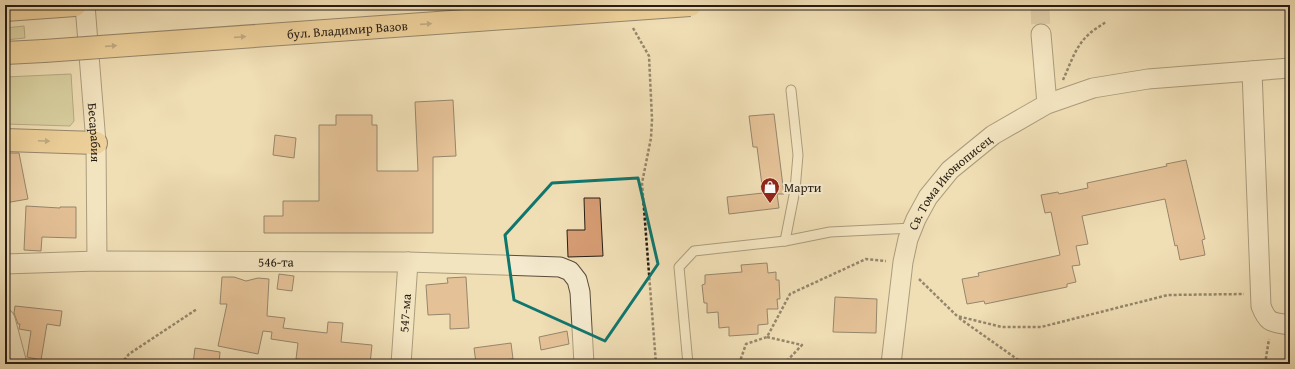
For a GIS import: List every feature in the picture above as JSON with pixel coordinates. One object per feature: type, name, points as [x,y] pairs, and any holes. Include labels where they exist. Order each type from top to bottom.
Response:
[{"type":"main road","points":[[5,10],[75,5]]},
{"type":"main road","name":"бул. Владимир Вазов","points":[[5,53],[690,5]]},
{"type":"main road","points":[[5,140],[96,143]]},
{"type":"street","name":"Бесарабия","points":[[85,5],[96,143],[97,261]]},
{"type":"street","points":[[1041,34],[1047,104]]},
{"type":"street","name":"Св. Тома Иконописец","points":[[891,364],[902,262],[908,239],[928,197],[950,170],[993,135],[1047,104],[1092,88],[1148,79],[1290,68]]},
{"type":"street","points":[[1252,71],[1261,306],[1265,317],[1281,324]]},
{"type":"street","name":"546-та","points":[[5,264],[97,261],[408,262],[560,267],[570,271],[577,280],[580,292],[584,364]]},
{"type":"street","name":"547-ма","points":[[401,364],[408,262]]},
{"type":"street","points":[[5,319],[17,364]]},
{"type":"lane","points":[[785,241],[796,190],[798,155],[791,90]]},
{"type":"lane","points":[[688,364],[679,267],[694,251],[785,241],[830,232],[913,228]]},
{"type":"path","points":[[1064,79],[1072,59],[1085,39],[1088,35],[1106,22]]},
{"type":"path","points":[[633,24],[634,30],[649,56],[652,119],[651,138],[642,183],[656,364]]},
{"type":"path","points":[[767,337],[790,294],[866,258],[902,262],[957,316],[1024,364]]},
{"type":"path","points":[[957,316],[1002,328],[1041,327],[1168,295],[1260,294]]},
{"type":"path","points":[[121,364],[129,354],[197,309]]},
{"type":"path","points":[[1265,364],[1281,324]]},
{"type":"path","points":[[739,364],[746,344],[767,337],[802,345],[784,364]]},
{"type":"highlighted area","points":[[638,178],[658,264],[605,341],[514,300],[505,235],[552,183]]},
{"type":"green space","points":[[24,26],[25,38],[5,40],[5,28]]},
{"type":"green space","points":[[71,74],[74,121],[70,126],[5,124],[5,77]]},
{"type":"building","points":[[453,100],[456,156],[433,157],[433,233],[264,233],[264,216],[283,216],[283,201],[319,201],[319,125],[336,125],[336,115],[372,115],[372,125],[377,125],[377,171],[418,171],[415,102]]},
{"type":"building","points":[[774,114],[784,194],[777,194],[779,208],[729,214],[727,197],[763,193],[757,147],[753,147],[749,116]]},
{"type":"building","points":[[275,135],[296,138],[294,158],[273,155]]},
{"type":"building","points":[[19,153],[28,199],[5,203],[5,154]]},
{"type":"building","points":[[1186,160],[1205,239],[1202,240],[1205,255],[1180,260],[1177,245],[1175,246],[1165,199],[1082,216],[1088,244],[1076,246],[1080,265],[1072,266],[1076,282],[1067,284],[1067,287],[985,304],[984,301],[967,304],[962,279],[979,276],[978,273],[1060,255],[1051,212],[1045,213],[1041,195],[1058,192],[1059,194],[1088,188],[1087,183],[1167,166],[1166,164]]},
{"type":"building","points":[[584,198],[600,198],[603,256],[568,257],[567,230],[585,230]]},
{"type":"building","points":[[26,206],[60,208],[76,207],[76,238],[42,237],[41,251],[24,250]]},
{"type":"building","points":[[767,263],[768,273],[776,272],[776,280],[779,280],[780,299],[777,299],[778,309],[767,309],[768,324],[758,325],[758,334],[729,336],[729,327],[719,328],[718,312],[707,313],[707,303],[704,303],[702,285],[705,284],[705,275],[742,272],[741,265]]},
{"type":"building","points":[[279,274],[294,276],[292,291],[277,289]]},
{"type":"building","points":[[222,277],[234,277],[246,281],[258,278],[269,279],[267,316],[285,318],[283,328],[327,333],[328,322],[343,323],[341,342],[372,345],[370,364],[339,361],[339,364],[296,359],[298,343],[271,339],[272,332],[263,331],[258,354],[218,346],[227,304],[220,304]]},
{"type":"building","points":[[466,277],[469,328],[450,329],[450,314],[428,315],[426,285],[448,283],[447,278]]},
{"type":"building","points":[[835,297],[877,299],[876,333],[833,332]]},
{"type":"building","points":[[15,306],[62,311],[60,326],[47,324],[41,360],[27,357],[31,331],[19,329],[20,324],[18,324],[14,313]]},
{"type":"building","points":[[567,331],[569,344],[541,350],[539,337]]},
{"type":"building","points":[[511,343],[513,359],[476,363],[474,348]]},
{"type":"building","points":[[195,348],[220,352],[219,364],[193,364]]},
{"type":"tunnel","points":[[1040,5],[1041,34]]},
{"type":"place","name":"Марти","points":[[770,204]]}]
